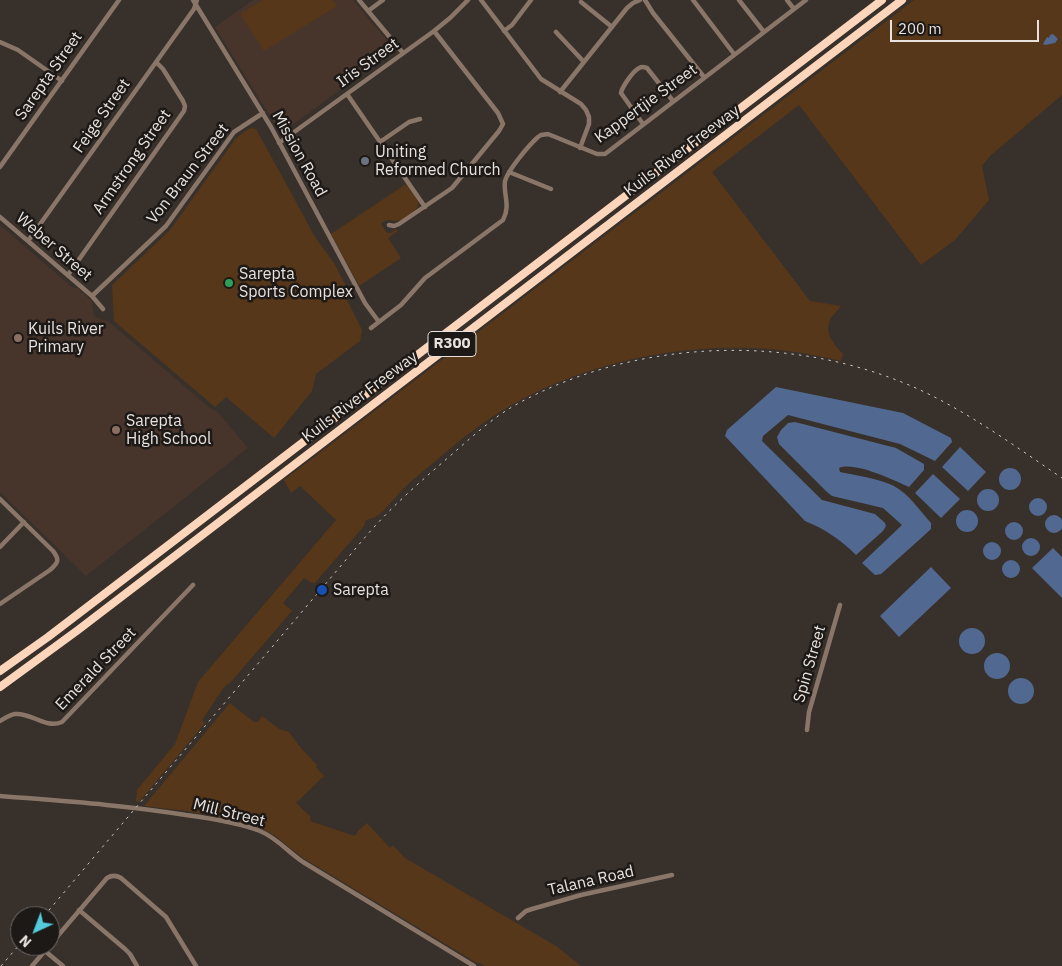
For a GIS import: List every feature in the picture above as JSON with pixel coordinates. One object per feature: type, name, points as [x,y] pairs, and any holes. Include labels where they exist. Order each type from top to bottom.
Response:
[{"type":"highway","name":"Kuils River Freeway","points":[[0,671],[71,619],[882,0]]},
{"type":"highway","name":"Kuils River Freeway","points":[[0,686],[78,630],[902,0]]},
{"type":"street","name":"Sarepta Street","points":[[0,167],[119,0]]},
{"type":"street","points":[[359,0],[403,53]]},
{"type":"street","points":[[368,11],[383,0]]},
{"type":"street","name":"Iris Street","points":[[279,143],[434,31],[468,0]]},
{"type":"street","points":[[481,0],[541,79],[581,104],[586,110],[589,124],[580,148]]},
{"type":"street","points":[[504,31],[512,25],[531,0]]},
{"type":"street","points":[[560,92],[627,8],[640,0]]},
{"type":"street","points":[[645,0],[653,13],[704,77]]},
{"type":"street","points":[[693,0],[734,54]]},
{"type":"street","points":[[739,0],[764,32]]},
{"type":"street","points":[[787,0],[794,9]]},
{"type":"street","name":"Kappertjie Street","points":[[509,172],[541,134],[548,134],[597,154],[604,154],[806,0]]},
{"type":"street","name":"Feige Street","points":[[28,241],[194,9],[195,2]]},
{"type":"street","name":"Mission Road","points":[[195,2],[263,113],[365,303],[378,322]]},
{"type":"street","points":[[581,2],[612,28]]},
{"type":"street","points":[[389,225],[399,224],[452,188],[503,124],[498,113],[434,31]]},
{"type":"street","points":[[556,32],[584,62]]},
{"type":"street","points":[[1,43],[18,50],[62,81]]},
{"type":"street","name":"Armstrong Street","points":[[68,275],[184,111],[183,101],[163,69],[156,62]]},
{"type":"street","points":[[643,124],[621,93],[622,88],[638,68],[643,66],[647,68],[673,101]]},
{"type":"street","points":[[347,94],[425,207]]},
{"type":"street","name":"Von Braun Street","points":[[92,296],[166,226],[232,135],[239,128],[263,113]]},
{"type":"street","points":[[380,142],[409,122],[420,119]]},
{"type":"street","points":[[371,328],[401,305],[425,278],[503,220],[506,215],[507,206],[505,184],[509,172],[551,189]]},
{"type":"street","name":"Weber Street","points":[[0,217],[92,296],[103,309]]},
{"type":"street","points":[[0,499],[53,551],[58,561],[50,570],[0,604]]},
{"type":"street","points":[[0,546],[24,522]]},
{"type":"street","name":"Emerald Street","points":[[0,721],[14,714],[22,714],[52,724],[62,722],[193,585]]},
{"type":"street","name":"Spin Street","points":[[807,730],[809,712],[840,605]]},
{"type":"street","name":"Mill Street","points":[[0,796],[144,809],[196,816],[260,831],[273,838],[293,856],[474,966]]},
{"type":"street","points":[[60,932],[107,878],[116,875],[166,917],[196,966]]},
{"type":"street","name":"Talana Road","points":[[518,918],[532,908],[672,875]]},
{"type":"street","points":[[79,910],[125,948],[137,966]]},
{"type":"street","points":[[32,966],[41,956]]},
{"type":"street","points":[[51,956],[63,966]]},
{"type":"shaded area","points":[[253,0],[353,0],[395,50],[284,131],[278,129],[215,27]]},
{"type":"shaded area","points":[[263,0],[333,0],[337,6],[264,51],[240,14]]},
{"type":"shaded area","points":[[914,0],[1062,0],[1062,95],[990,156],[982,166],[989,200],[955,240],[921,265],[799,105],[712,172],[810,301],[841,306],[831,318],[828,328],[833,342],[843,354],[841,361],[797,352],[751,348],[714,348],[676,352],[638,358],[565,379],[498,413],[463,438],[417,476],[380,514],[366,520],[364,526],[314,584],[304,578],[283,603],[292,611],[230,683],[224,687],[202,720],[205,723],[139,802],[136,801],[137,790],[175,744],[198,682],[336,520],[300,486],[291,493],[284,480]]},
{"type":"shaded area","name":"Sarepta Sports Complex","points":[[250,128],[256,129],[315,237],[334,263],[345,284],[345,296],[362,330],[360,341],[316,374],[312,391],[274,438],[226,397],[215,407],[114,321],[112,285],[170,230],[236,138]]},
{"type":"shaded area","points":[[406,184],[415,195],[418,206],[402,220],[386,220],[381,224],[387,233],[391,233],[396,229],[398,231],[388,238],[401,258],[359,286],[331,234]]},
{"type":"shaded area","name":"Sarepta High School","points":[[0,225],[72,287],[77,288],[92,301],[94,316],[108,321],[210,408],[217,411],[248,448],[86,576],[0,492]]},
{"type":"shaded area","points":[[230,703],[254,722],[258,722],[262,716],[279,729],[289,732],[317,765],[316,767],[324,776],[296,803],[311,817],[310,821],[355,836],[367,823],[390,848],[393,845],[405,858],[556,946],[581,966],[485,966],[477,963],[303,858],[274,835],[255,825],[187,811],[144,806]]},
{"type":"water","points":[[1053,34],[1058,39],[1055,43],[1043,44],[1047,37],[1049,38]]},
{"type":"water","points":[[776,387],[903,413],[951,438],[952,442],[935,461],[900,444],[788,415],[763,436],[762,441],[822,500],[875,514],[885,523],[886,526],[883,531],[856,555],[832,535],[805,521],[725,436],[727,430]]},
{"type":"water","points":[[795,422],[896,448],[924,464],[924,470],[909,487],[864,469],[854,467],[839,468],[840,472],[875,479],[894,486],[909,498],[931,523],[931,529],[881,574],[875,575],[862,563],[902,525],[883,508],[832,496],[826,491],[779,444],[777,437],[781,430],[788,423]]},
{"type":"water","points":[[960,447],[986,472],[968,491],[942,467]]},
{"type":"water","points":[[1010,468],[1018,471],[1021,479],[1018,487],[1010,490],[1002,487],[999,479],[1002,471]]},
{"type":"water","points":[[933,474],[960,499],[941,518],[915,493]]},
{"type":"water","points":[[988,489],[996,492],[999,500],[996,508],[988,511],[980,508],[977,500],[980,492]]},
{"type":"water","points":[[1038,498],[1044,501],[1047,507],[1044,513],[1038,516],[1032,513],[1029,507],[1032,501]]},
{"type":"water","points":[[967,510],[975,513],[978,521],[975,529],[967,532],[959,529],[956,521],[959,513]]},
{"type":"water","points":[[1054,515],[1060,518],[1063,524],[1060,530],[1054,533],[1048,530],[1045,524],[1048,518]]},
{"type":"water","points":[[1014,522],[1020,525],[1023,531],[1020,537],[1014,540],[1008,537],[1005,531],[1008,525]]},
{"type":"water","points":[[1031,538],[1037,541],[1040,547],[1037,553],[1031,556],[1025,553],[1022,547],[1025,541]]},
{"type":"water","points":[[992,542],[998,545],[1001,551],[998,557],[992,560],[986,557],[983,551],[986,545]]},
{"type":"water","points":[[1053,548],[1062,557],[1062,598],[1032,568]]},
{"type":"water","points":[[1011,560],[1017,563],[1020,569],[1017,575],[1011,578],[1005,575],[1002,569],[1005,563]]},
{"type":"water","points":[[931,567],[951,588],[899,637],[880,616]]},
{"type":"water","points":[[972,628],[981,632],[985,641],[981,650],[972,654],[963,650],[959,641],[963,632]]},
{"type":"water","points":[[997,653],[1006,657],[1010,666],[1006,675],[997,679],[988,675],[984,666],[988,657]]},
{"type":"water","points":[[1021,678],[1030,682],[1034,691],[1030,700],[1021,704],[1012,700],[1008,691],[1012,682]]},
{"type":"railway","points":[[52,906],[386,514],[428,475],[492,421],[519,403],[566,381],[615,366],[665,355],[717,351],[769,352],[820,358],[870,371],[937,398],[992,431],[1062,478]]},
{"type":"railway","points":[[1,966],[10,956]]},
{"type":"place","name":"Uniting Reformed Church","points":[[365,161]]},
{"type":"place","name":"Sarepta Sports Complex","points":[[229,283]]},
{"type":"place","name":"Kuils River Primary","points":[[18,338]]},
{"type":"place","name":"Sarepta High School","points":[[116,430]]},
{"type":"place","name":"Sarepta","points":[[322,590]]}]
